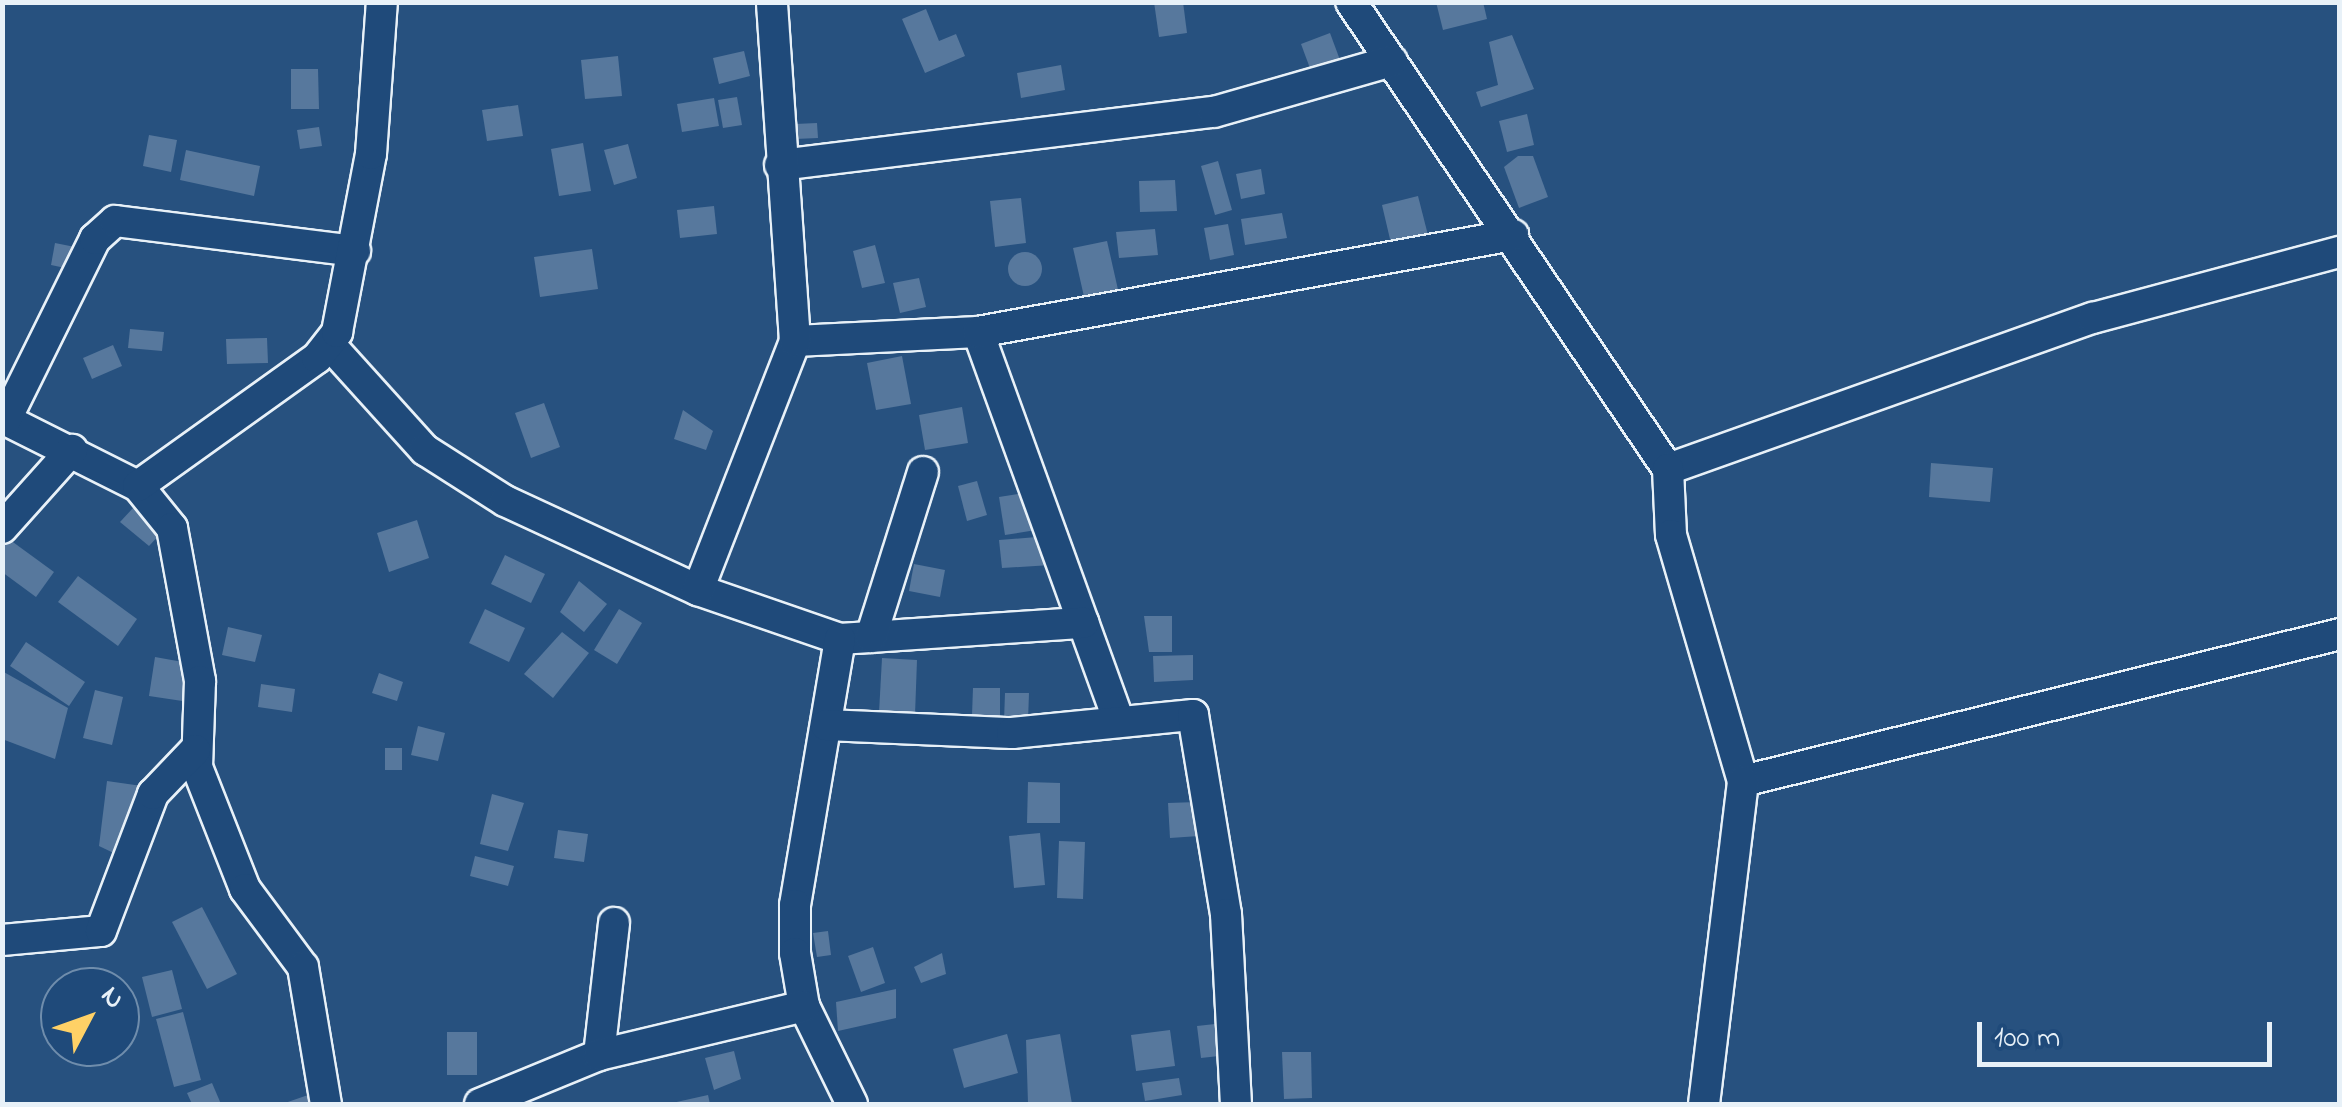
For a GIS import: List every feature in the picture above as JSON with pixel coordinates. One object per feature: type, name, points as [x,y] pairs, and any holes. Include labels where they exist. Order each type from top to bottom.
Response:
[{"type":"street","points":[[138,486],[330,345],[354,251],[382,2]]},
{"type":"street","points":[[698,590],[795,341],[780,165],[772,2]]},
{"type":"street","points":[[1351,2],[1668,469],[1671,535],[1743,781],[1704,1104]]},
{"type":"street","points":[[780,165],[1214,112],[1392,61]]},
{"type":"street","points":[[326,1104],[303,967],[246,889],[195,750],[200,681],[172,528],[138,486],[4,419],[95,239],[115,221],[354,251]]},
{"type":"street","points":[[795,341],[978,332],[1513,236]]},
{"type":"street","points":[[1668,469],[2093,318],[2340,252]]},
{"type":"street","points":[[978,332],[1119,721]]},
{"type":"street","points":[[330,345],[426,450],[505,502],[698,590],[840,639],[1083,622]]},
{"type":"street","points":[[2,528],[72,450]]},
{"type":"street","points":[[870,636],[923,472]]},
{"type":"street","points":[[1743,781],[2340,634]]},
{"type":"street","points":[[840,639],[795,905],[804,1006],[852,1104]]},
{"type":"street","points":[[826,725],[1012,733],[1193,714],[1226,914],[1236,1104]]},
{"type":"street","points":[[2,940],[86,940],[101,932],[153,794],[195,750]]},
{"type":"street","points":[[599,1056],[614,922]]},
{"type":"street","points":[[480,1104],[599,1056],[804,1006]]},
{"type":"building","points":[[1154,2],[1183,2],[1187,33],[1159,37]]},
{"type":"building","points":[[1436,2],[1483,2],[1487,19],[1443,30]]},
{"type":"building","points":[[926,9],[939,41],[956,34],[965,56],[925,73],[902,19]]},
{"type":"building","points":[[1330,33],[1340,60],[1311,71],[1301,44]]},
{"type":"building","points":[[1512,35],[1534,89],[1481,107],[1476,92],[1498,85],[1489,42]]},
{"type":"building","points":[[744,51],[750,76],[719,84],[713,58]]},
{"type":"building","points":[[618,56],[622,96],[585,99],[581,60]]},
{"type":"building","points":[[1061,65],[1065,90],[1021,98],[1017,73]]},
{"type":"building","points":[[291,69],[318,69],[319,109],[291,109]]},
{"type":"building","points":[[737,97],[742,125],[723,128],[718,100]]},
{"type":"building","points":[[714,98],[719,126],[682,132],[677,104]]},
{"type":"building","points":[[518,105],[523,136],[487,141],[482,110]]},
{"type":"building","points":[[1527,114],[1534,145],[1507,152],[1499,121]]},
{"type":"building","points":[[817,123],[818,138],[795,139],[795,124]]},
{"type":"building","points":[[319,127],[322,146],[300,149],[297,130]]},
{"type":"building","points":[[149,135],[177,140],[171,172],[143,166]]},
{"type":"building","points":[[583,143],[591,191],[559,196],[551,149]]},
{"type":"building","points":[[628,144],[637,178],[614,185],[604,150]]},
{"type":"building","points":[[186,150],[260,166],[254,196],[180,180]]},
{"type":"building","points":[[1518,156],[1533,156],[1548,197],[1519,208],[1504,167]]},
{"type":"building","points":[[1218,161],[1232,210],[1215,215],[1201,166]]},
{"type":"building","points":[[1261,169],[1265,194],[1241,199],[1236,174]]},
{"type":"building","points":[[1175,180],[1177,211],[1140,212],[1139,181]]},
{"type":"building","points":[[1418,196],[1430,243],[1393,252],[1382,205]]},
{"type":"building","points":[[1021,198],[1026,243],[995,247],[990,201]]},
{"type":"building","points":[[714,206],[717,234],[680,238],[677,210]]},
{"type":"building","points":[[1282,213],[1287,238],[1245,245],[1241,219]]},
{"type":"building","points":[[1228,224],[1234,255],[1210,260],[1204,228]]},
{"type":"building","points":[[1155,229],[1158,255],[1119,258],[1116,232]]},
{"type":"building","points":[[1107,241],[1119,294],[1085,301],[1073,248]]},
{"type":"building","points":[[55,243],[75,247],[70,269],[51,265]]},
{"type":"building","points":[[875,245],[885,283],[862,288],[853,251]]},
{"type":"building","points":[[592,249],[598,289],[540,297],[534,257]]},
{"type":"building","points":[[1025,252],[1037,257],[1042,269],[1037,281],[1025,286],[1013,281],[1008,269],[1013,257]]},
{"type":"building","points":[[919,278],[926,307],[900,313],[893,283]]},
{"type":"building","points":[[130,329],[164,332],[162,351],[128,348]]},
{"type":"building","points":[[267,338],[268,363],[227,364],[226,339]]},
{"type":"building","points":[[113,345],[122,366],[92,379],[83,358]]},
{"type":"building","points":[[902,356],[911,404],[876,410],[867,363]]},
{"type":"building","points":[[544,403],[560,447],[531,458],[515,413]]},
{"type":"building","points":[[962,407],[968,443],[925,450],[919,415]]},
{"type":"building","points":[[683,410],[713,431],[706,450],[674,439]]},
{"type":"building","points":[[1931,463],[1993,468],[1990,502],[1929,497]]},
{"type":"building","points":[[977,481],[987,515],[967,521],[958,486]]},
{"type":"building","points":[[1030,492],[1036,530],[1005,535],[999,497]]},
{"type":"building","points":[[133,508],[162,532],[149,546],[120,522]]},
{"type":"building","points":[[417,520],[429,558],[389,572],[377,533]]},
{"type":"building","points":[[1049,536],[1051,565],[1002,568],[999,540]]},
{"type":"building","points":[[6,537],[54,572],[36,597],[2,572]]},
{"type":"building","points":[[505,555],[545,574],[531,603],[491,584]]},
{"type":"building","points":[[914,564],[945,570],[940,597],[909,591]]},
{"type":"building","points":[[78,576],[137,619],[118,646],[58,602]]},
{"type":"building","points":[[579,581],[607,604],[584,632],[560,612]]},
{"type":"building","points":[[485,609],[525,628],[509,662],[469,643]]},
{"type":"building","points":[[619,609],[642,623],[617,664],[594,650]]},
{"type":"building","points":[[1144,616],[1172,616],[1172,652],[1149,652]]},
{"type":"building","points":[[228,627],[262,635],[255,662],[222,655]]},
{"type":"building","points":[[562,632],[589,653],[553,698],[524,674]]},
{"type":"building","points":[[26,642],[85,682],[69,706],[10,666]]},
{"type":"building","points":[[1193,655],[1193,680],[1154,682],[1153,656]]},
{"type":"building","points":[[155,657],[194,664],[189,702],[149,696]]},
{"type":"building","points":[[882,658],[917,660],[915,715],[879,713]]},
{"type":"building","points":[[2,671],[68,708],[55,759],[2,739]]},
{"type":"building","points":[[379,673],[403,682],[397,701],[372,693]]},
{"type":"building","points":[[261,684],[295,689],[292,712],[258,707]]},
{"type":"building","points":[[973,688],[1000,688],[1000,716],[972,715]]},
{"type":"building","points":[[95,690],[123,697],[112,745],[83,738]]},
{"type":"building","points":[[1005,693],[1029,693],[1028,721],[1004,721]]},
{"type":"building","points":[[418,726],[445,733],[438,761],[411,755]]},
{"type":"building","points":[[385,748],[402,748],[402,770],[385,770]]},
{"type":"building","points":[[107,781],[142,786],[122,857],[99,846]]},
{"type":"building","points":[[1028,782],[1060,783],[1060,823],[1027,823]]},
{"type":"building","points":[[492,794],[524,803],[508,851],[480,844]]},
{"type":"building","points":[[1197,802],[1199,836],[1170,838],[1168,803]]},
{"type":"building","points":[[558,830],[588,834],[584,862],[554,858]]},
{"type":"building","points":[[1040,833],[1045,885],[1014,888],[1009,836]]},
{"type":"building","points":[[1059,841],[1085,842],[1083,899],[1057,898]]},
{"type":"building","points":[[475,856],[514,866],[508,886],[470,876]]},
{"type":"building","points":[[202,907],[237,974],[207,989],[172,922]]},
{"type":"building","points":[[828,931],[831,955],[817,957],[813,933]]},
{"type":"building","points":[[873,947],[885,983],[861,992],[848,956]]},
{"type":"building","points":[[942,953],[946,974],[921,983],[914,967]]},
{"type":"building","points":[[172,970],[182,1009],[152,1017],[142,977]]},
{"type":"building","points":[[896,989],[896,1018],[838,1031],[836,1002]]},
{"type":"building","points":[[183,1012],[201,1080],[174,1087],[156,1019]]},
{"type":"building","points":[[1224,1023],[1228,1055],[1201,1058],[1197,1026]]},
{"type":"building","points":[[1170,1030],[1175,1066],[1136,1071],[1131,1035]]},
{"type":"building","points":[[447,1032],[477,1032],[477,1075],[447,1075]]},
{"type":"building","points":[[1007,1034],[1018,1073],[964,1088],[953,1049]]},
{"type":"building","points":[[1060,1034],[1072,1104],[1028,1104],[1026,1040]]},
{"type":"building","points":[[734,1051],[741,1079],[714,1090],[705,1058]]},
{"type":"building","points":[[1282,1052],[1311,1052],[1312,1098],[1284,1099]]},
{"type":"building","points":[[1179,1078],[1182,1095],[1145,1101],[1142,1083]]},
{"type":"building","points":[[212,1083],[221,1104],[192,1104],[187,1093]]},
{"type":"building","points":[[308,1095],[312,1104],[282,1104]]},
{"type":"building","points":[[708,1095],[710,1104],[672,1103]]}]
